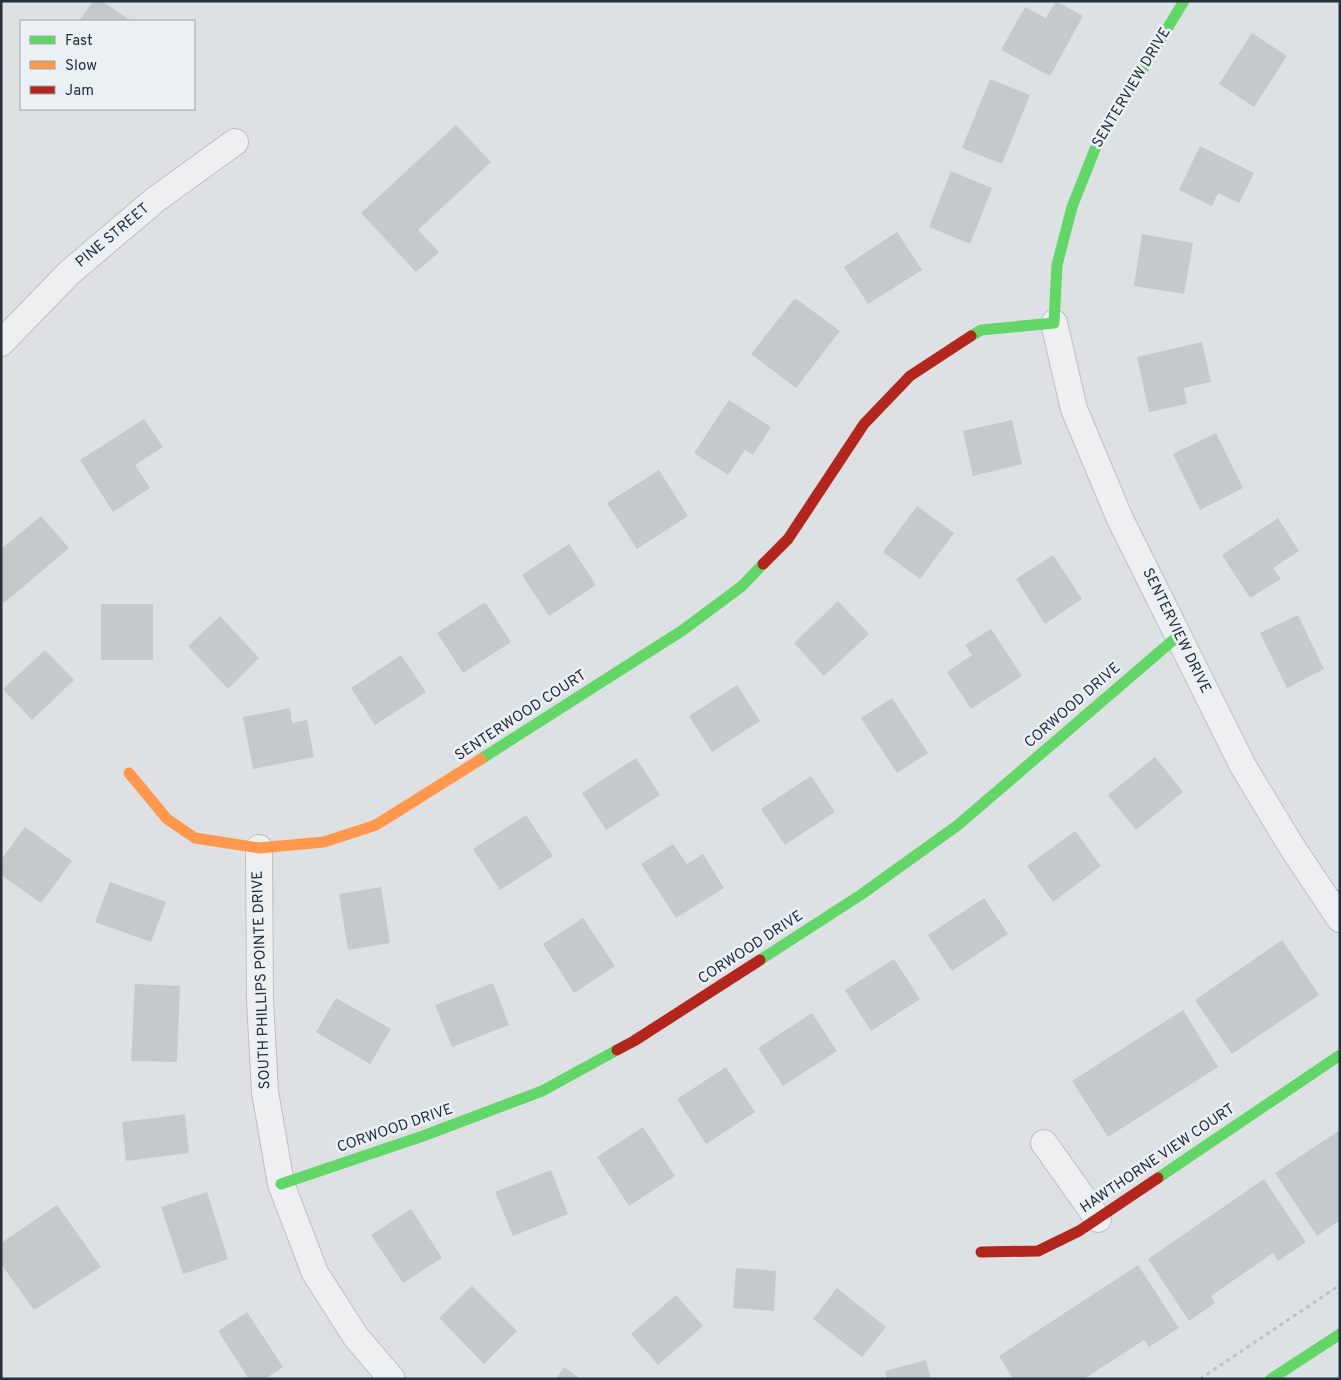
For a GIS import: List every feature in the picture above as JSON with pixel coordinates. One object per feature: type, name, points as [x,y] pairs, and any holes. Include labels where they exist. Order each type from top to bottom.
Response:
[{"type":"main road","name":"SENTERVIEW DRIVE","points":[[1054,323],[1057,265],[1072,207],[1097,144],[1184,1]]},
{"type":"main road","name":"SENTERWOOD COURT","points":[[129,773],[167,819],[195,838],[259,848],[324,842],[376,825],[684,630],[742,586],[788,538],[864,424],[910,376],[981,330],[1054,323]]},
{"type":"main road","name":"CORWOOD DRIVE","points":[[281,1184],[423,1136],[542,1091],[634,1041],[862,894],[958,825],[1178,636]]},
{"type":"main road","name":"HAWTHORNE VIEW COURT","points":[[981,1252],[1038,1251],[1079,1231],[1340,1055]]},
{"type":"main road","points":[[1271,1379],[1340,1334]]},
{"type":"street","name":"PINE STREET","points":[[1,343],[70,272],[155,200],[235,142]]},
{"type":"street","name":"SENTERVIEW DRIVE","points":[[1054,323],[1074,409],[1120,519],[1243,766],[1290,844],[1340,919]]},
{"type":"street","name":"SOUTH PHILLIPS POINTE DRIVE","points":[[259,848],[260,1000],[265,1092],[281,1184],[315,1273],[356,1337],[392,1379]]},
{"type":"street","points":[[1044,1143],[1098,1219]]},
{"type":"path","points":[[1200,1379],[1340,1285]]},
{"type":"building","points":[[93,1],[102,1],[130,20],[80,20]]},
{"type":"building","points":[[1056,1],[1083,16],[1050,76],[1001,50],[1025,7],[1046,18]]},
{"type":"building","points":[[1252,33],[1287,56],[1254,107],[1219,84]]},
{"type":"building","points":[[990,79],[1030,95],[1002,164],[962,148]]},
{"type":"building","points":[[456,125],[491,162],[418,230],[439,252],[416,272],[361,213]]},
{"type":"building","points":[[1200,146],[1254,173],[1239,203],[1218,193],[1212,206],[1179,190]]},
{"type":"building","points":[[951,171],[992,188],[970,244],[929,227]]},
{"type":"building","points":[[897,232],[922,270],[868,304],[844,267]]},
{"type":"building","points":[[1142,234],[1193,243],[1184,294],[1134,286]]},
{"type":"building","points":[[795,298],[840,331],[796,388],[751,354]]},
{"type":"building","points":[[1202,342],[1211,382],[1184,388],[1187,404],[1149,412],[1137,357]]},
{"type":"building","points":[[729,400],[771,427],[753,455],[745,450],[728,475],[694,453]]},
{"type":"building","points":[[144,419],[163,447],[135,465],[150,488],[113,512],[80,460]]},
{"type":"building","points":[[1012,420],[1022,464],[973,476],[963,431]]},
{"type":"building","points":[[1216,433],[1243,488],[1200,510],[1173,454]]},
{"type":"building","points":[[659,470],[688,516],[637,549],[607,503]]},
{"type":"building","points":[[917,506],[954,533],[920,579],[883,552]]},
{"type":"building","points":[[41,516],[69,548],[4,603],[1,599],[1,549]]},
{"type":"building","points":[[1278,518],[1299,551],[1273,568],[1281,579],[1250,598],[1222,555]]},
{"type":"building","points":[[569,544],[596,585],[549,616],[522,575]]},
{"type":"building","points":[[1053,555],[1082,599],[1045,624],[1016,579]]},
{"type":"building","points":[[838,601],[869,634],[824,676],[794,643]]},
{"type":"building","points":[[485,602],[511,642],[463,673],[437,633]]},
{"type":"building","points":[[101,604],[153,604],[153,660],[101,660]]},
{"type":"building","points":[[1298,615],[1324,669],[1287,688],[1260,633]]},
{"type":"building","points":[[220,616],[259,658],[228,689],[188,646]]},
{"type":"building","points":[[991,629],[1022,676],[971,709],[947,672],[972,655],[965,645]]},
{"type":"building","points":[[45,650],[74,680],[32,720],[3,689]]},
{"type":"building","points":[[401,655],[426,692],[375,725],[351,688]]},
{"type":"building","points":[[737,685],[760,721],[712,752],[689,716]]},
{"type":"building","points":[[892,698],[928,753],[897,773],[861,718]]},
{"type":"building","points":[[290,708],[292,723],[307,720],[314,757],[253,769],[243,717]]},
{"type":"building","points":[[1155,757],[1183,792],[1136,830],[1108,795]]},
{"type":"building","points":[[636,758],[660,795],[606,830],[582,793]]},
{"type":"building","points":[[811,776],[835,812],[785,845],[761,809]]},
{"type":"building","points":[[526,815],[553,856],[500,890],[473,849]]},
{"type":"building","points":[[25,827],[72,861],[41,903],[1,875],[1,860]]},
{"type":"building","points":[[1075,831],[1101,866],[1053,902],[1027,866]]},
{"type":"building","points":[[673,844],[687,864],[703,854],[724,888],[676,918],[641,864]]},
{"type":"building","points":[[110,882],[166,902],[151,942],[95,922]]},
{"type":"building","points":[[381,887],[390,943],[348,950],[339,894]]},
{"type":"building","points":[[984,898],[1008,934],[952,971],[928,935]]},
{"type":"building","points":[[583,918],[615,966],[574,993],[543,944]]},
{"type":"building","points":[[1282,940],[1319,995],[1232,1054],[1195,1000]]},
{"type":"building","points":[[894,959],[920,999],[871,1031],[845,990]]},
{"type":"building","points":[[493,983],[509,1025],[452,1047],[435,1005]]},
{"type":"building","points":[[135,984],[180,986],[177,1062],[131,1061]]},
{"type":"building","points":[[336,998],[391,1029],[370,1064],[316,1032]]},
{"type":"building","points":[[1183,1010],[1218,1067],[1108,1137],[1072,1081]]},
{"type":"building","points":[[812,1013],[837,1051],[783,1086],[758,1048]]},
{"type":"building","points":[[726,1067],[755,1112],[706,1144],[677,1099]]},
{"type":"building","points":[[185,1114],[189,1153],[126,1161],[122,1122]]},
{"type":"building","points":[[643,1127],[675,1176],[629,1206],[597,1157]]},
{"type":"building","points":[[1340,1130],[1340,1220],[1317,1236],[1275,1173]]},
{"type":"building","points":[[551,1170],[568,1214],[513,1236],[495,1192]]},
{"type":"building","points":[[1264,1179],[1306,1242],[1278,1261],[1273,1253],[1211,1296],[1215,1303],[1189,1321],[1148,1259]]},
{"type":"building","points":[[207,1192],[228,1259],[183,1274],[161,1207]]},
{"type":"building","points":[[57,1205],[101,1267],[34,1310],[1,1264],[1,1243]]},
{"type":"building","points":[[411,1209],[442,1258],[403,1283],[371,1235]]},
{"type":"building","points":[[1138,1265],[1179,1328],[1149,1347],[1144,1340],[1084,1379],[1013,1379],[999,1356]]},
{"type":"building","points":[[736,1268],[776,1271],[774,1311],[733,1308]]},
{"type":"building","points":[[472,1286],[517,1331],[484,1364],[439,1318]]},
{"type":"building","points":[[837,1288],[886,1327],[862,1357],[813,1319]]},
{"type":"building","points":[[676,1295],[703,1326],[658,1365],[631,1334]]},
{"type":"building","points":[[247,1312],[283,1367],[265,1379],[249,1379],[218,1331]]},
{"type":"building","points":[[926,1360],[931,1379],[887,1379],[885,1371]]},
{"type":"building","points":[[564,1367],[581,1379],[556,1379]]},
{"type":"traffic: fast","points":[[971,336],[981,330],[1054,323],[1057,265],[1072,207],[1097,144],[1184,1]]},
{"type":"traffic: fast","points":[[481,759],[683,630],[742,586],[763,564]]},
{"type":"traffic: fast","points":[[760,960],[862,894],[958,825],[1178,636]]},
{"type":"traffic: fast","points":[[281,1184],[423,1136],[542,1091],[617,1050]]},
{"type":"traffic: fast","points":[[1158,1178],[1340,1055]]},
{"type":"traffic: fast","points":[[1271,1379],[1340,1334]]},
{"type":"traffic: slow","points":[[129,773],[167,819],[195,838],[259,848],[324,842],[376,825],[481,759]]},
{"type":"traffic: jam","points":[[763,564],[788,539],[864,424],[910,376],[971,336]]},
{"type":"traffic: jam","points":[[617,1050],[760,960]]},
{"type":"traffic: jam","points":[[981,1252],[1038,1251],[1079,1231],[1158,1178]]}]
